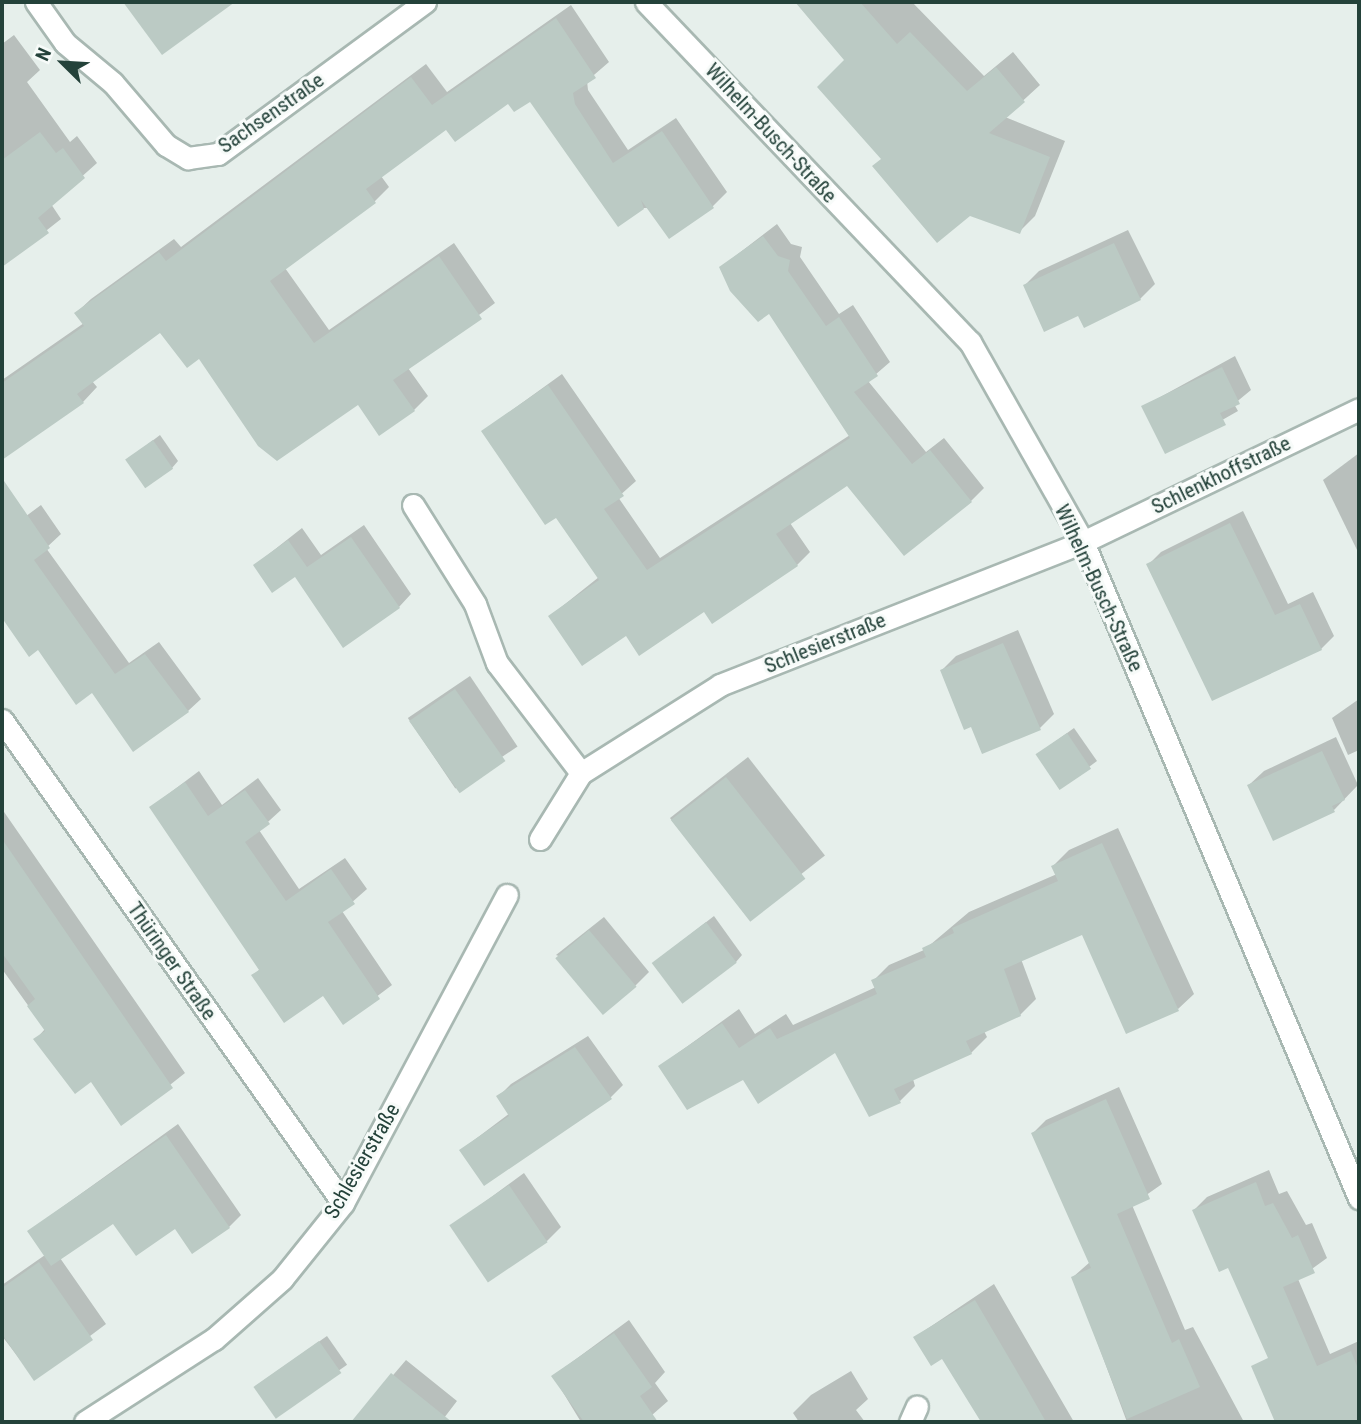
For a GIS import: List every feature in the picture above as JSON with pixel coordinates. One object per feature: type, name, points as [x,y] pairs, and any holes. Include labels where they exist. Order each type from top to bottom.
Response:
[{"type":"street","name":"Sachsenstraße","points":[[36,2],[65,43],[113,83],[166,145],[188,158],[218,154],[425,2]]},
{"type":"street","name":"Wilhelm-Busch-Straße","points":[[646,2],[970,342],[1083,542],[1359,1198]]},
{"type":"street","name":"Schlenkhoffstraße","points":[[1083,542],[1359,409]]},
{"type":"street","points":[[413,505],[475,604],[497,663],[581,774]]},
{"type":"street","name":"Schlesierstraße","points":[[540,839],[581,774],[720,685],[1083,542]]},
{"type":"street","name":"Thüringer Straße","points":[[2,720],[342,1203]]},
{"type":"street","name":"Schlesierstraße","points":[[85,1422],[214,1339],[282,1279],[342,1203],[507,895]]},
{"type":"building","points":[[123,2],[235,2],[162,55]]},
{"type":"building","points":[[795,2],[860,2],[897,44],[910,32],[967,91],[996,67],[1025,102],[989,133],[1050,157],[1020,234],[970,216],[937,243],[872,166],[881,159],[817,87],[844,60]]},
{"type":"building","points":[[556,18],[596,78],[573,93],[575,104],[613,163],[662,131],[714,208],[669,239],[641,200],[644,209],[618,227],[530,102],[514,112],[508,104],[455,142],[446,130],[366,189],[376,203],[270,281],[314,343],[439,256],[482,319],[393,380],[415,411],[379,436],[358,405],[277,461],[258,446],[199,359],[187,368],[160,333],[77,394],[84,403],[2,460],[2,383],[84,326],[74,313],[159,252],[166,261],[411,77],[432,105]]},
{"type":"building","points":[[40,132],[56,153],[63,148],[85,178],[38,218],[49,233],[2,267],[2,160]]},
{"type":"building","points":[[763,236],[778,256],[790,260],[788,271],[826,326],[839,317],[878,376],[854,392],[912,464],[930,450],[972,502],[904,556],[847,486],[776,534],[798,566],[712,624],[704,612],[639,656],[626,636],[582,666],[548,616],[599,580],[556,518],[545,525],[481,431],[548,385],[624,496],[604,509],[647,570],[850,438],[769,314],[758,322],[730,291],[719,267]]},
{"type":"building","points":[[1114,243],[1141,300],[1084,328],[1078,316],[1044,332],[1023,285]]},
{"type":"building","points":[[1222,367],[1240,404],[1220,413],[1226,425],[1165,454],[1141,406]]},
{"type":"building","points":[[153,440],[173,469],[145,488],[125,460]]},
{"type":"building","points":[[2,478],[50,548],[34,560],[115,674],[145,654],[189,712],[133,752],[92,693],[76,705],[38,650],[29,657],[2,618]]},
{"type":"building","points":[[1230,523],[1275,615],[1300,604],[1322,650],[1212,701],[1146,564]]},
{"type":"building","points":[[351,537],[400,608],[343,648],[295,577],[272,593],[253,565],[288,540],[307,567]]},
{"type":"building","points":[[1003,643],[1041,730],[982,754],[971,727],[964,730],[940,670]]},
{"type":"building","points":[[455,689],[505,761],[460,793],[409,721]]},
{"type":"building","points":[[1067,733],[1091,769],[1060,790],[1035,754]]},
{"type":"building","points":[[1322,751],[1345,800],[1332,806],[1335,812],[1273,841],[1247,785]]},
{"type":"building","points":[[726,777],[805,879],[750,922],[671,820]]},
{"type":"building","points":[[185,782],[208,816],[245,790],[270,824],[245,842],[286,901],[331,869],[355,904],[328,922],[380,999],[343,1025],[323,996],[284,1023],[251,975],[259,970],[149,807]]},
{"type":"building","points":[[2,839],[173,1088],[121,1126],[91,1082],[75,1094],[33,1039],[45,1031],[27,1006],[35,999],[2,953]]},
{"type":"building","points":[[1102,843],[1179,1011],[1126,1034],[1082,935],[1004,969],[1021,1016],[966,1041],[972,1054],[894,1089],[901,1103],[869,1117],[835,1053],[758,1104],[743,1080],[687,1110],[658,1066],[722,1023],[739,1048],[770,1028],[777,1039],[877,994],[871,980],[926,957],[922,948],[954,933],[952,928],[1058,881],[1051,866]]},
{"type":"building","points":[[706,922],[737,963],[682,1004],[652,963]]},
{"type":"building","points":[[589,930],[637,987],[603,1015],[555,958]]},
{"type":"building","points":[[575,1047],[612,1099],[484,1186],[459,1150],[509,1116],[496,1096]]},
{"type":"building","points":[[1106,1099],[1150,1199],[1117,1214],[1172,1343],[1179,1339],[1200,1387],[1127,1419],[1071,1277],[1091,1268],[1031,1133]]},
{"type":"building","points":[[166,1135],[230,1228],[192,1254],[175,1229],[136,1256],[113,1224],[51,1266],[27,1231]]},
{"type":"building","points":[[1256,1182],[1265,1206],[1273,1203],[1292,1238],[1298,1235],[1315,1273],[1283,1287],[1317,1366],[1351,1351],[1359,1371],[1359,1422],[1275,1422],[1251,1366],[1268,1358],[1228,1268],[1219,1272],[1192,1210]]},
{"type":"building","points":[[509,1185],[548,1242],[488,1282],[449,1225]]},
{"type":"building","points":[[39,1262],[93,1340],[34,1381],[2,1334],[2,1288]]},
{"type":"building","points":[[975,1300],[1046,1422],[981,1422],[942,1359],[931,1366],[913,1337]]},
{"type":"building","points":[[614,1333],[652,1387],[640,1396],[658,1422],[584,1422],[551,1376]]},
{"type":"building","points":[[319,1341],[341,1373],[276,1419],[253,1387]]},
{"type":"building","points":[[391,1373],[452,1422],[351,1422]]}]
